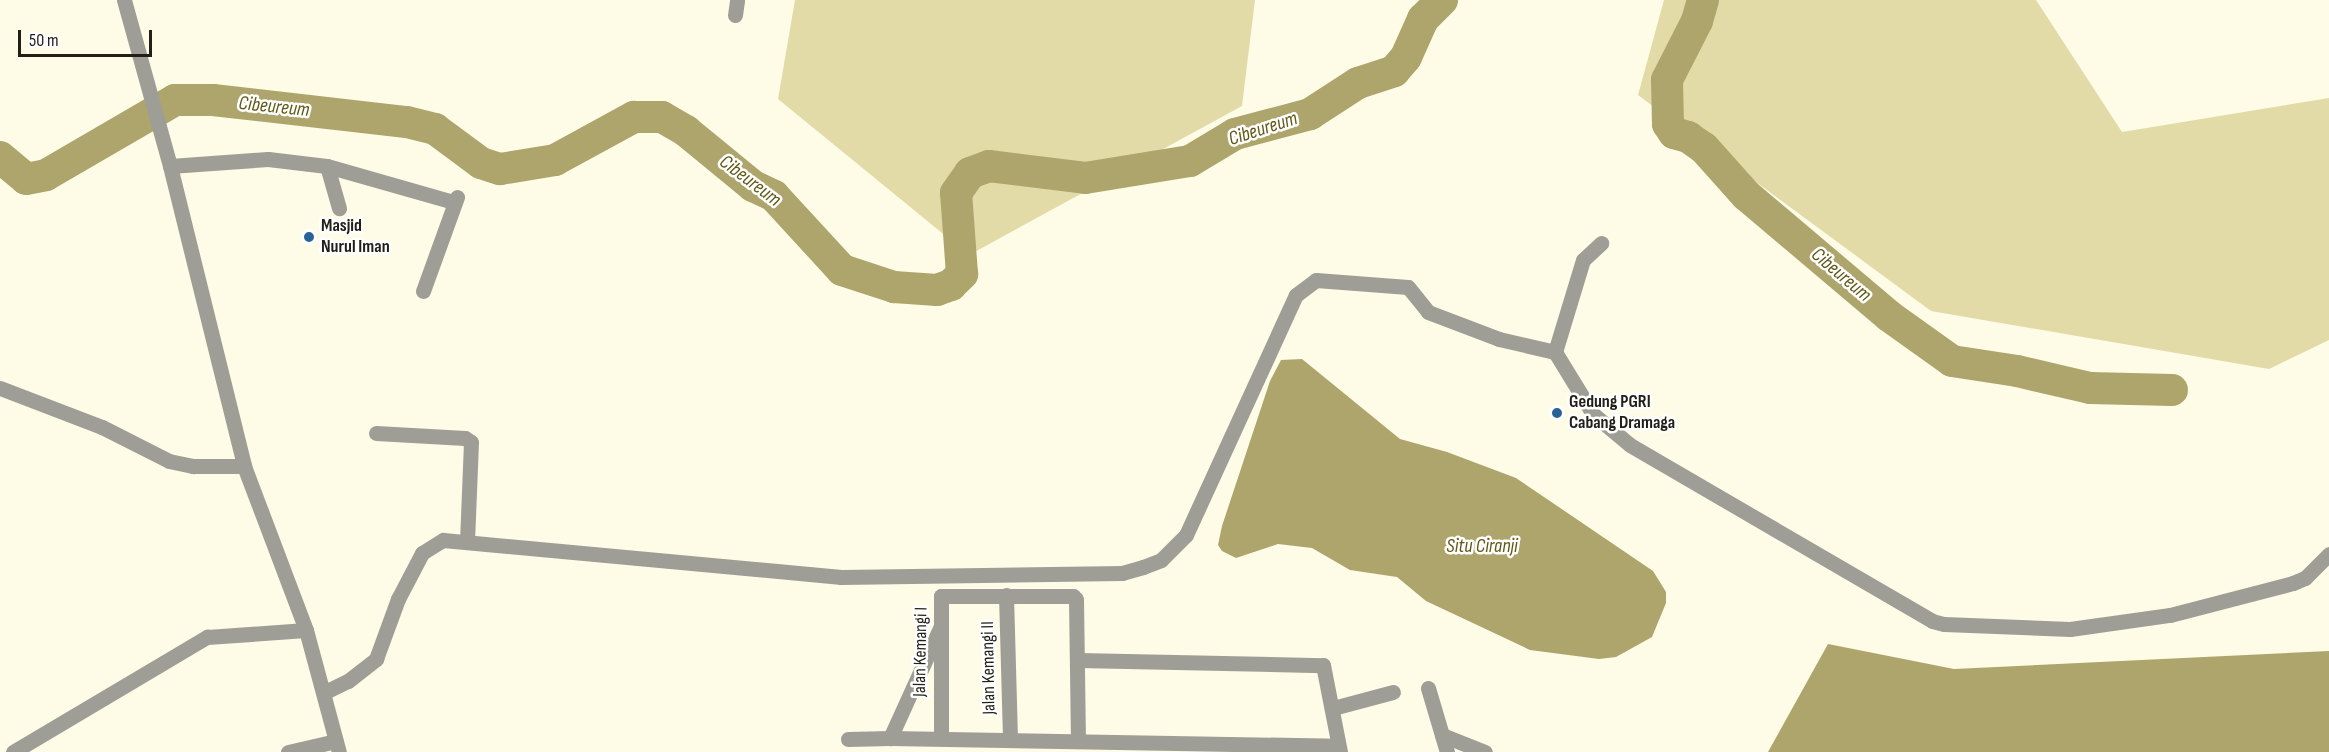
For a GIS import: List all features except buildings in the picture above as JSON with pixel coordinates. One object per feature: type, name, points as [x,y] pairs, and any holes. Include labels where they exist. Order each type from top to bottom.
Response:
[{"type":"street","points":[[124,0],[170,166],[244,466],[306,630],[325,692],[337,746],[288,752]]},
{"type":"street","points":[[170,166],[268,159],[327,166],[455,200],[423,291]]},
{"type":"street","points":[[327,166],[339,208]]},
{"type":"street","points":[[1555,352],[1582,260],[1601,243]]},
{"type":"street","points":[[325,692],[348,681],[376,659],[398,599],[422,553],[443,540],[841,577],[1122,573],[1161,560],[1186,535],[1296,295],[1316,280],[1408,287],[1428,312],[1499,339],[1555,352],[1593,414],[1630,445],[1932,621],[1944,624],[2070,629],[2170,615],[2293,583],[2305,578],[2329,554]]},
{"type":"street","points":[[0,388],[102,427],[169,460],[193,466],[244,466]]},
{"type":"street","points":[[376,433],[465,438],[471,442],[467,542]]},
{"type":"street","points":[[1006,595],[1075,597],[1078,740]]},
{"type":"street","name":"Jalan Kemangi I","points":[[941,738],[942,596],[1006,595]]},
{"type":"street","name":"Jalan Kemangi II","points":[[1006,595],[1010,740]]},
{"type":"street","points":[[890,738],[940,628]]},
{"type":"street","points":[[13,752],[207,637],[306,630]]},
{"type":"street","points":[[848,739],[1078,740],[1339,749],[1327,670],[1321,665],[1077,660]]},
{"type":"street","points":[[1428,688],[1447,752]]},
{"type":"street","points":[[1332,708],[1393,692]]},
{"type":"street","points":[[1442,735],[1478,751]]},
{"type":"shaded area","points":[[795,0],[1255,0],[1242,106],[969,255],[778,99]]},
{"type":"shaded area","points":[[1664,0],[2036,0],[2122,132],[2329,98],[2329,340],[2269,369],[1931,311],[1638,95]]},
{"type":"water","name":"Situ Ciranji","points":[[1302,359],[1400,439],[1447,452],[1516,478],[1653,571],[1666,592],[1666,603],[1652,637],[1616,657],[1599,659],[1530,650],[1426,601],[1397,577],[1350,570],[1312,548],[1278,544],[1236,558],[1222,551],[1218,545],[1222,526],[1270,381],[1281,360]]},
{"type":"water","points":[[1828,644],[1954,669],[2329,651],[2329,752],[1768,752]]},
{"type":"waterway","name":"Cibeureum","points":[[0,157],[26,179],[46,175],[175,100],[213,100],[407,122],[435,129],[481,163],[500,169],[555,160],[634,117],[662,117],[686,131],[753,186],[774,196],[842,270],[894,287],[937,290],[951,285],[962,274],[956,193],[970,173],[989,166],[1085,178],[1190,161],[1235,134],[1310,114],[1358,83],[1394,71],[1406,57],[1423,19],[1442,0]]},
{"type":"waterway","name":"Cibeureum","points":[[1703,0],[1697,21],[1667,80],[1668,124],[1674,133],[1688,137],[1704,148],[1746,195],[1889,316],[1952,361],[2017,371],[2090,388],[2172,390]]},
{"type":"place","name":"Masjid Nurul Iman","points":[[309,237]]},
{"type":"place","name":"Gedung PGRI Cabang Dramaga","points":[[1557,413]]}]
